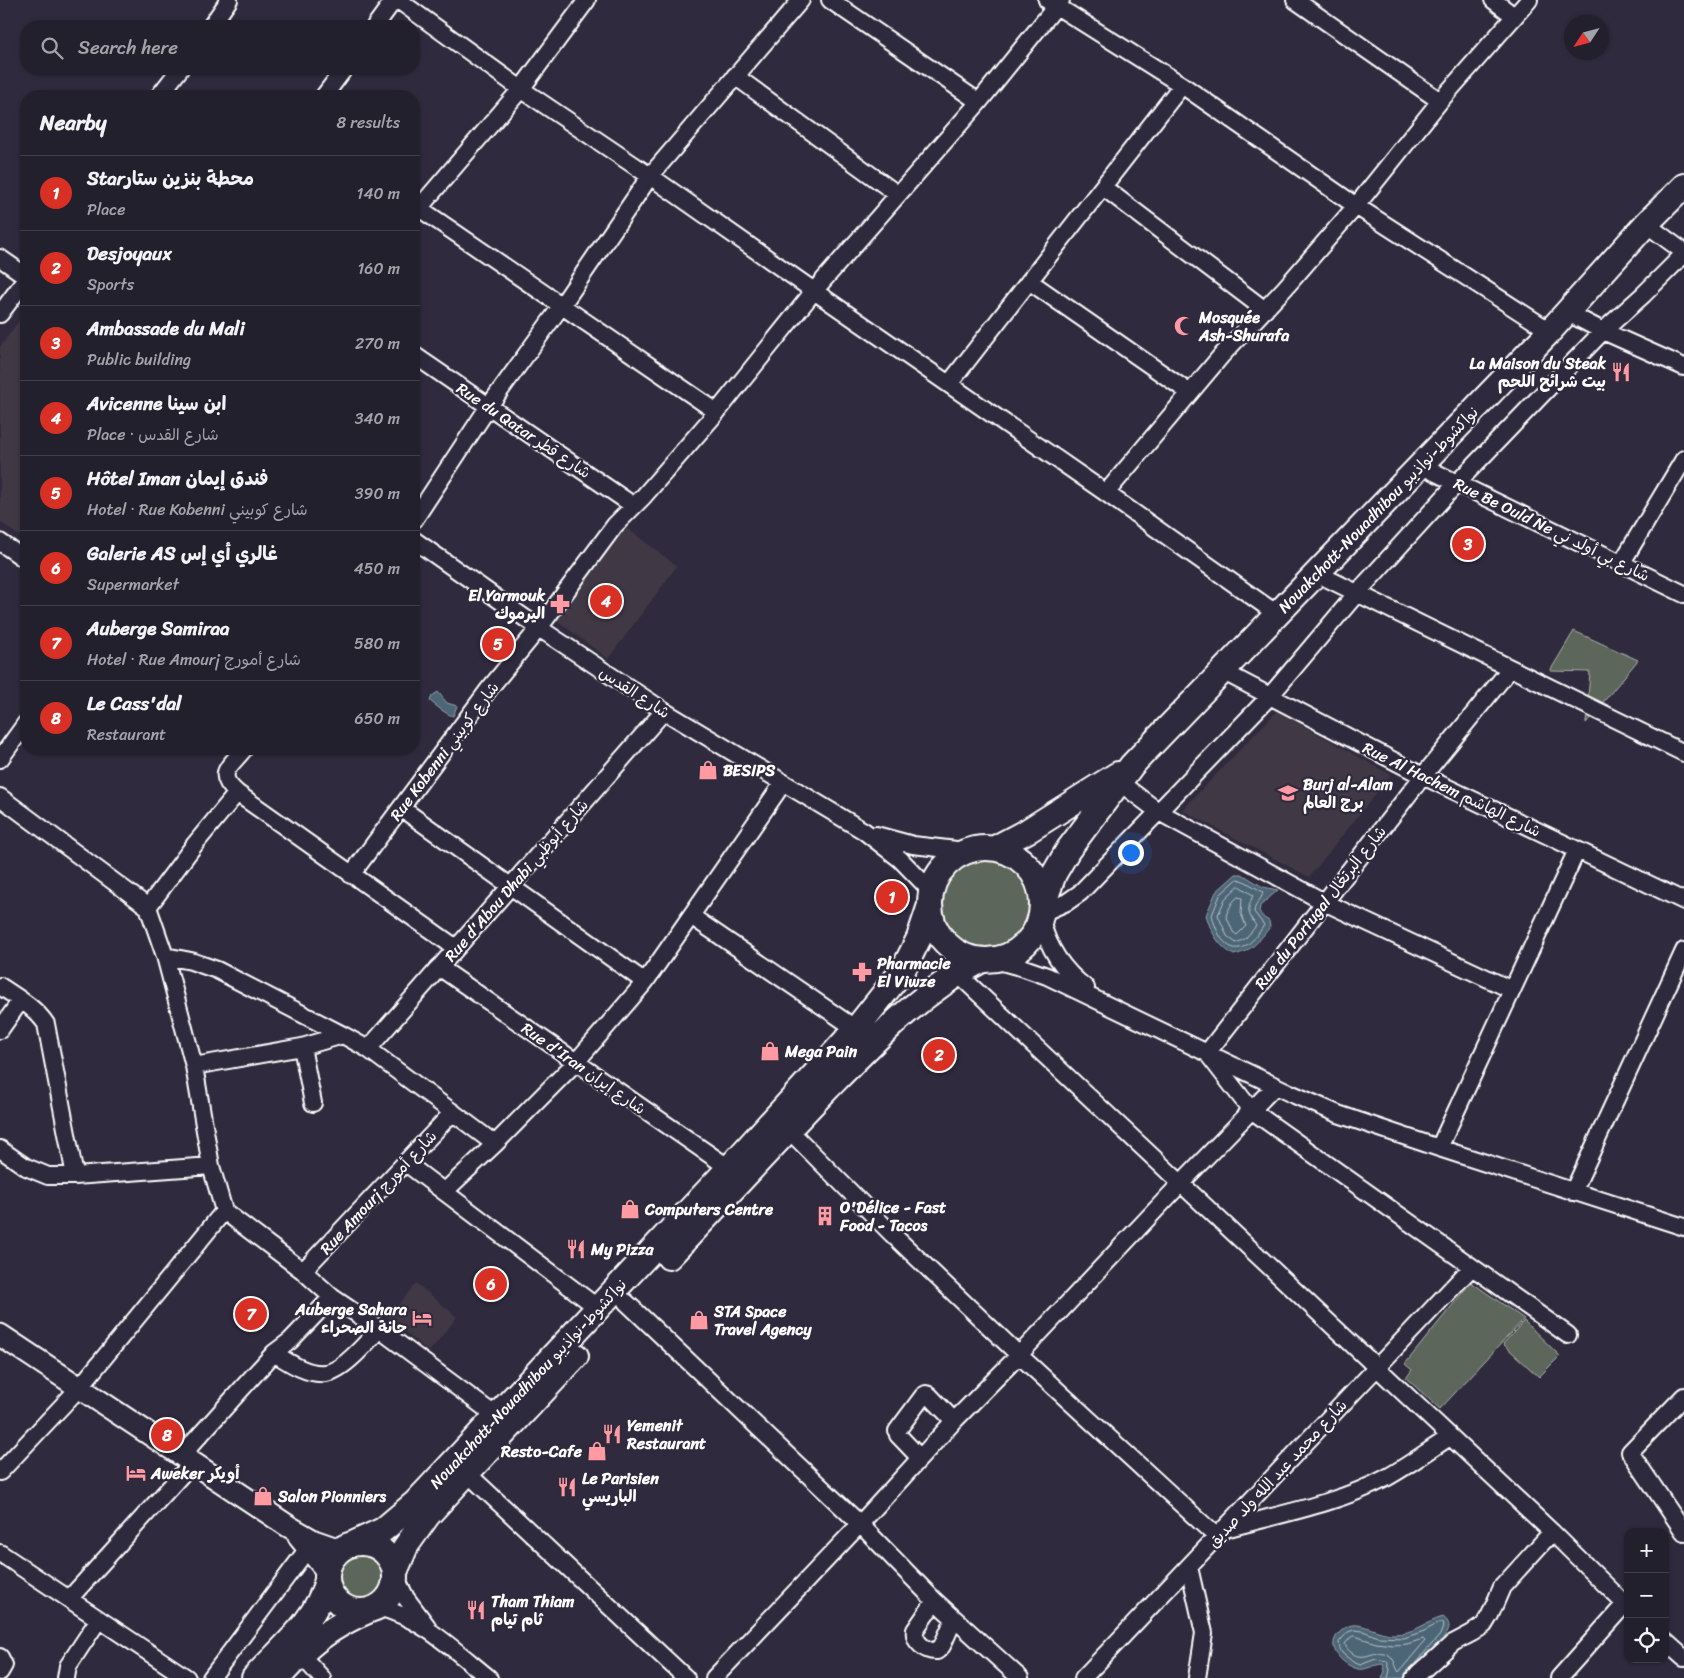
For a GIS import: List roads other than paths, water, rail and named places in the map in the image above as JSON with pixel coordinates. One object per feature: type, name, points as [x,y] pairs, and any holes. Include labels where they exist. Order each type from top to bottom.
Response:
[{"type":"highway","name":"Nouakchott-Nouadhibou نواكشوط-نواذيبو","points":[[1042,912],[1054,874],[1068,850],[1126,774],[1276,614],[1550,331],[1646,224],[1684,186]]},
{"type":"highway","name":"Nouakchott-Nouadhibou نواكشوط-نواذيبو","points":[[995,848],[1126,774]]},
{"type":"highway","points":[[975,848],[995,848],[1020,858],[1029,868],[1039,885],[1042,912],[1033,935],[1027,944],[1010,955],[989,960],[974,959],[958,953],[945,943],[932,921],[930,898],[934,880],[947,863],[965,851],[975,848]]},
{"type":"highway","name":"Nouakchott-Nouadhibou نواكشوط-نواذيبو","points":[[347,1546],[383,1530],[415,1504],[729,1168],[856,1029],[903,970],[919,938],[930,898]]},
{"type":"highway","name":"Nouakchott-Nouadhibou نواكشوط-نواذيبو","points":[[395,1574],[406,1546],[428,1515],[788,1129],[865,1051],[914,1005],[958,974],[989,960]]},
{"type":"highway","points":[[254,1678],[302,1627],[314,1611],[324,1593],[327,1575],[334,1556],[347,1546],[364,1543],[380,1549],[387,1555],[395,1574],[392,1591],[383,1603],[334,1627],[300,1654],[278,1678]]},
{"type":"highway","points":[[327,1575],[332,1594],[342,1606],[362,1611],[374,1608]]},
{"type":"main road","points":[[0,1335],[288,1526],[314,1541],[347,1546]]},
{"type":"main road","points":[[288,1526],[309,1547],[327,1575]]},
{"type":"street","points":[[215,20],[229,0]]},
{"type":"street","points":[[380,20],[396,0],[521,89],[650,176],[1106,493],[1276,614]]},
{"type":"street","points":[[420,206],[521,89],[587,0]]},
{"type":"street","points":[[420,511],[489,406],[562,305],[650,176],[801,0]]},
{"type":"street","points":[[830,0],[979,102]]},
{"type":"street","points":[[1295,0],[1440,101]]},
{"type":"street","points":[[1493,0],[1514,16]]},
{"type":"street","points":[[1106,493],[1221,356],[1265,310],[1356,206],[1440,101],[1529,0]]},
{"type":"street","points":[[1055,2],[1182,85],[1356,206],[1550,331]]},
{"type":"street","name":"Rue Kobenni شارع كوبيني","points":[[351,875],[489,689],[539,628],[615,525],[717,412],[814,291],[979,102],[1055,2]]},
{"type":"street","points":[[164,90],[175,75]]},
{"type":"street","points":[[328,90],[340,75]]},
{"type":"street","points":[[735,76],[897,194]]},
{"type":"street","points":[[949,384],[1182,85]]},
{"type":"street","points":[[1103,187],[1265,310]]},
{"type":"street","points":[[420,214],[562,305],[717,412]]},
{"type":"street","points":[[1110,1006],[1074,979],[1056,959],[1045,937],[1042,912],[1067,902],[1080,893],[1159,812],[1270,696],[1358,593],[1458,482],[1603,331],[1643,295],[1684,253],[1646,224]]},
{"type":"street","points":[[0,258],[20,273]]},
{"type":"street","points":[[1029,281],[1190,393]]},
{"type":"street","points":[[0,314],[20,286]]},
{"type":"street","points":[[1566,312],[1684,368]]},
{"type":"street","name":"Rue du Qatar شارع قطر","points":[[420,359],[634,506]]},
{"type":"street","points":[[1621,564],[1684,458]]},
{"type":"street","name":"Rue Be Ould Ne شارع بي أولد ني","points":[[1420,465],[1684,594]]},
{"type":"street","points":[[0,542],[20,556]]},
{"type":"street","name":"شارع القدس","points":[[420,544],[539,628],[664,711],[864,831]]},
{"type":"street","points":[[1316,573],[1684,753]]},
{"type":"street","name":"Rue du Portugal شارع البرتغال","points":[[1206,1053],[1423,776],[1510,669]]},
{"type":"street","name":"Rue Al Hachem شارع الهاشم","points":[[1222,671],[1423,776],[1684,902]]},
{"type":"street","name":"Rue d'Abou Dhabi شارع أبوظبي","points":[[368,1049],[664,711]]},
{"type":"street","points":[[0,759],[20,731]]},
{"type":"street","points":[[239,755],[226,771],[225,776],[226,783],[237,793],[456,948]]},
{"type":"street","points":[[1126,774],[1159,812],[1324,902],[1512,990]]},
{"type":"street","points":[[444,1192],[496,1144],[576,1062],[645,982],[783,784]]},
{"type":"street","points":[[148,906],[237,793]]},
{"type":"street","points":[[0,797],[148,906],[164,956],[194,1066],[211,1166],[224,1211],[304,1271],[332,1297],[379,1328],[496,1416]]},
{"type":"street","points":[[401,808],[645,982]]},
{"type":"street","points":[[864,831],[913,845],[965,851]]},
{"type":"street","points":[[864,831],[900,858],[930,898]]},
{"type":"street","points":[[1439,1148],[1577,850]]},
{"type":"street","points":[[691,916],[856,1029]]},
{"type":"street","points":[[1573,1192],[1684,951]]},
{"type":"street","points":[[164,956],[191,961],[217,970],[368,1049],[496,1144]]},
{"type":"street","points":[[989,960],[1024,968],[1047,976],[1275,1086],[1338,1114],[1684,1227]]},
{"type":"street","name":"Rue d'Iran شارع إيران","points":[[439,967],[729,1168]]},
{"type":"street","points":[[958,974],[1552,1532],[1624,1603]]},
{"type":"street","points":[[0,986],[40,1015],[46,1024],[75,1176]]},
{"type":"street","points":[[0,1030],[21,1000]]},
{"type":"street","points":[[194,1066],[302,1047],[343,1035]]},
{"type":"street","points":[[302,1047],[313,1103]]},
{"type":"street","points":[[1206,1053],[1251,1110],[1471,1268],[1568,1335]]},
{"type":"street","points":[[714,1678],[860,1524],[954,1421],[1275,1086]]},
{"type":"street","name":"Rue Amourj شارع أمورج","points":[[304,1271],[453,1112]]},
{"type":"street","points":[[788,1129],[892,1234],[1019,1355],[1221,1533],[1358,1490],[1386,1478],[1450,1436]]},
{"type":"street","points":[[0,1149],[26,1167],[48,1176],[75,1176],[211,1166]]},
{"type":"street","points":[[406,1163],[598,1308]]},
{"type":"street","points":[[0,1472],[80,1387],[224,1211]]},
{"type":"street","name":"شارع محمد عبد الله ولد صديق","points":[[1083,1678],[1471,1268]]},
{"type":"street","points":[[69,1599],[274,1353],[290,1342],[332,1297]]},
{"type":"street","points":[[626,1302],[860,1524],[935,1601],[1020,1678]]},
{"type":"street","points":[[274,1353],[289,1363],[311,1371],[326,1373],[351,1359],[379,1328]]},
{"type":"street","points":[[920,1458],[898,1435],[897,1431],[923,1396],[929,1395],[954,1421]]},
{"type":"street","points":[[1684,1396],[1630,1452],[1684,1532]]},
{"type":"street","points":[[467,1473],[686,1678]]},
{"type":"street","points":[[1414,1678],[1453,1643],[1484,1625],[1502,1587],[1552,1532]]},
{"type":"street","points":[[211,1678],[309,1547]]},
{"type":"street","points":[[0,1553],[187,1678]]},
{"type":"street","points":[[1189,1567],[1204,1633],[1198,1678]]},
{"type":"street","points":[[395,1574],[406,1598],[431,1632]]},
{"type":"street","points":[[935,1601],[915,1630],[914,1636],[917,1642],[931,1652],[937,1651],[942,1646],[954,1619]]},
{"type":"street","points":[[1559,1678],[1624,1607]]},
{"type":"street","points":[[374,1608],[400,1614],[431,1632],[489,1678]]},
{"type":"street","points":[[66,1678],[68,1666],[99,1619]]},
{"type":"street","points":[[1669,1645],[1684,1658]]},
{"type":"street","points":[[300,1654],[322,1678]]},
{"type":"street","points":[[0,1657],[4,1665],[0,1672]]},
{"type":"water","points":[[438,692],[447,703],[457,706],[453,716],[444,712],[430,701],[432,696]]},
{"type":"water","points":[[1236,874],[1242,874],[1263,887],[1278,890],[1260,906],[1259,912],[1269,921],[1270,927],[1259,941],[1250,948],[1234,955],[1216,938],[1206,915],[1216,892]]},
{"type":"water","points":[[1443,1617],[1449,1627],[1444,1638],[1409,1678],[1382,1678],[1385,1671],[1383,1664],[1361,1669],[1352,1667],[1341,1660],[1335,1649],[1335,1638],[1350,1625],[1393,1634],[1413,1630]]},
{"type":"place","name":"Mosquée Ash-Shurafa","points":[[1184,326]]},
{"type":"place","name":"La Maison du Steak بيت شرائح اللحم","points":[[1621,372]]},
{"type":"place","name":"Ambassade du Mali","points":[[1468,544]]},
{"type":"place","name":"Avicenne ابن سينا","points":[[606,601]]},
{"type":"place","name":"El Yarmouk اليرموك","points":[[560,604]]},
{"type":"place","name":"Hôtel Iman فندق إيمان","points":[[498,644]]},
{"type":"place","name":"BESIPS","points":[[708,770]]},
{"type":"place","name":"Burj al-Alam برج العالم","points":[[1288,793]]},
{"type":"place","name":"Starمحطة بنزين ستار","points":[[892,897]]},
{"type":"place","name":"Pharmacie El Viwze","points":[[862,972]]},
{"type":"place","name":"Mega Pain","points":[[770,1051]]},
{"type":"place","name":"Desjoyaux","points":[[939,1055]]},
{"type":"place","name":"Computers Centre","points":[[630,1209]]},
{"type":"place","name":"O'Délice - Fast Food - Tacos","points":[[825,1216]]},
{"type":"place","name":"My Pizza","points":[[576,1249]]},
{"type":"place","name":"Galerie AS غالري أي إس","points":[[491,1284]]},
{"type":"place","name":"Auberge Samiraa","points":[[251,1314]]},
{"type":"place","name":"Auberge Sahara حانة الصحراء","points":[[422,1318]]},
{"type":"place","name":"STA Space Travel Agency","points":[[699,1320]]},
{"type":"place","name":"Yemenit Restaurant","points":[[612,1434]]},
{"type":"place","name":"Le Cass'dal","points":[[167,1435]]},
{"type":"place","name":"Resto-Cafe","points":[[597,1451]]},
{"type":"place","name":"Aweker أويكر","points":[[136,1473]]},
{"type":"place","name":"Le Parisien الباريسي","points":[[567,1487]]},
{"type":"place","name":"Salon Pionniers","points":[[263,1496]]},
{"type":"place","name":"Tham Thiam ثام تيام","points":[[476,1610]]}]
